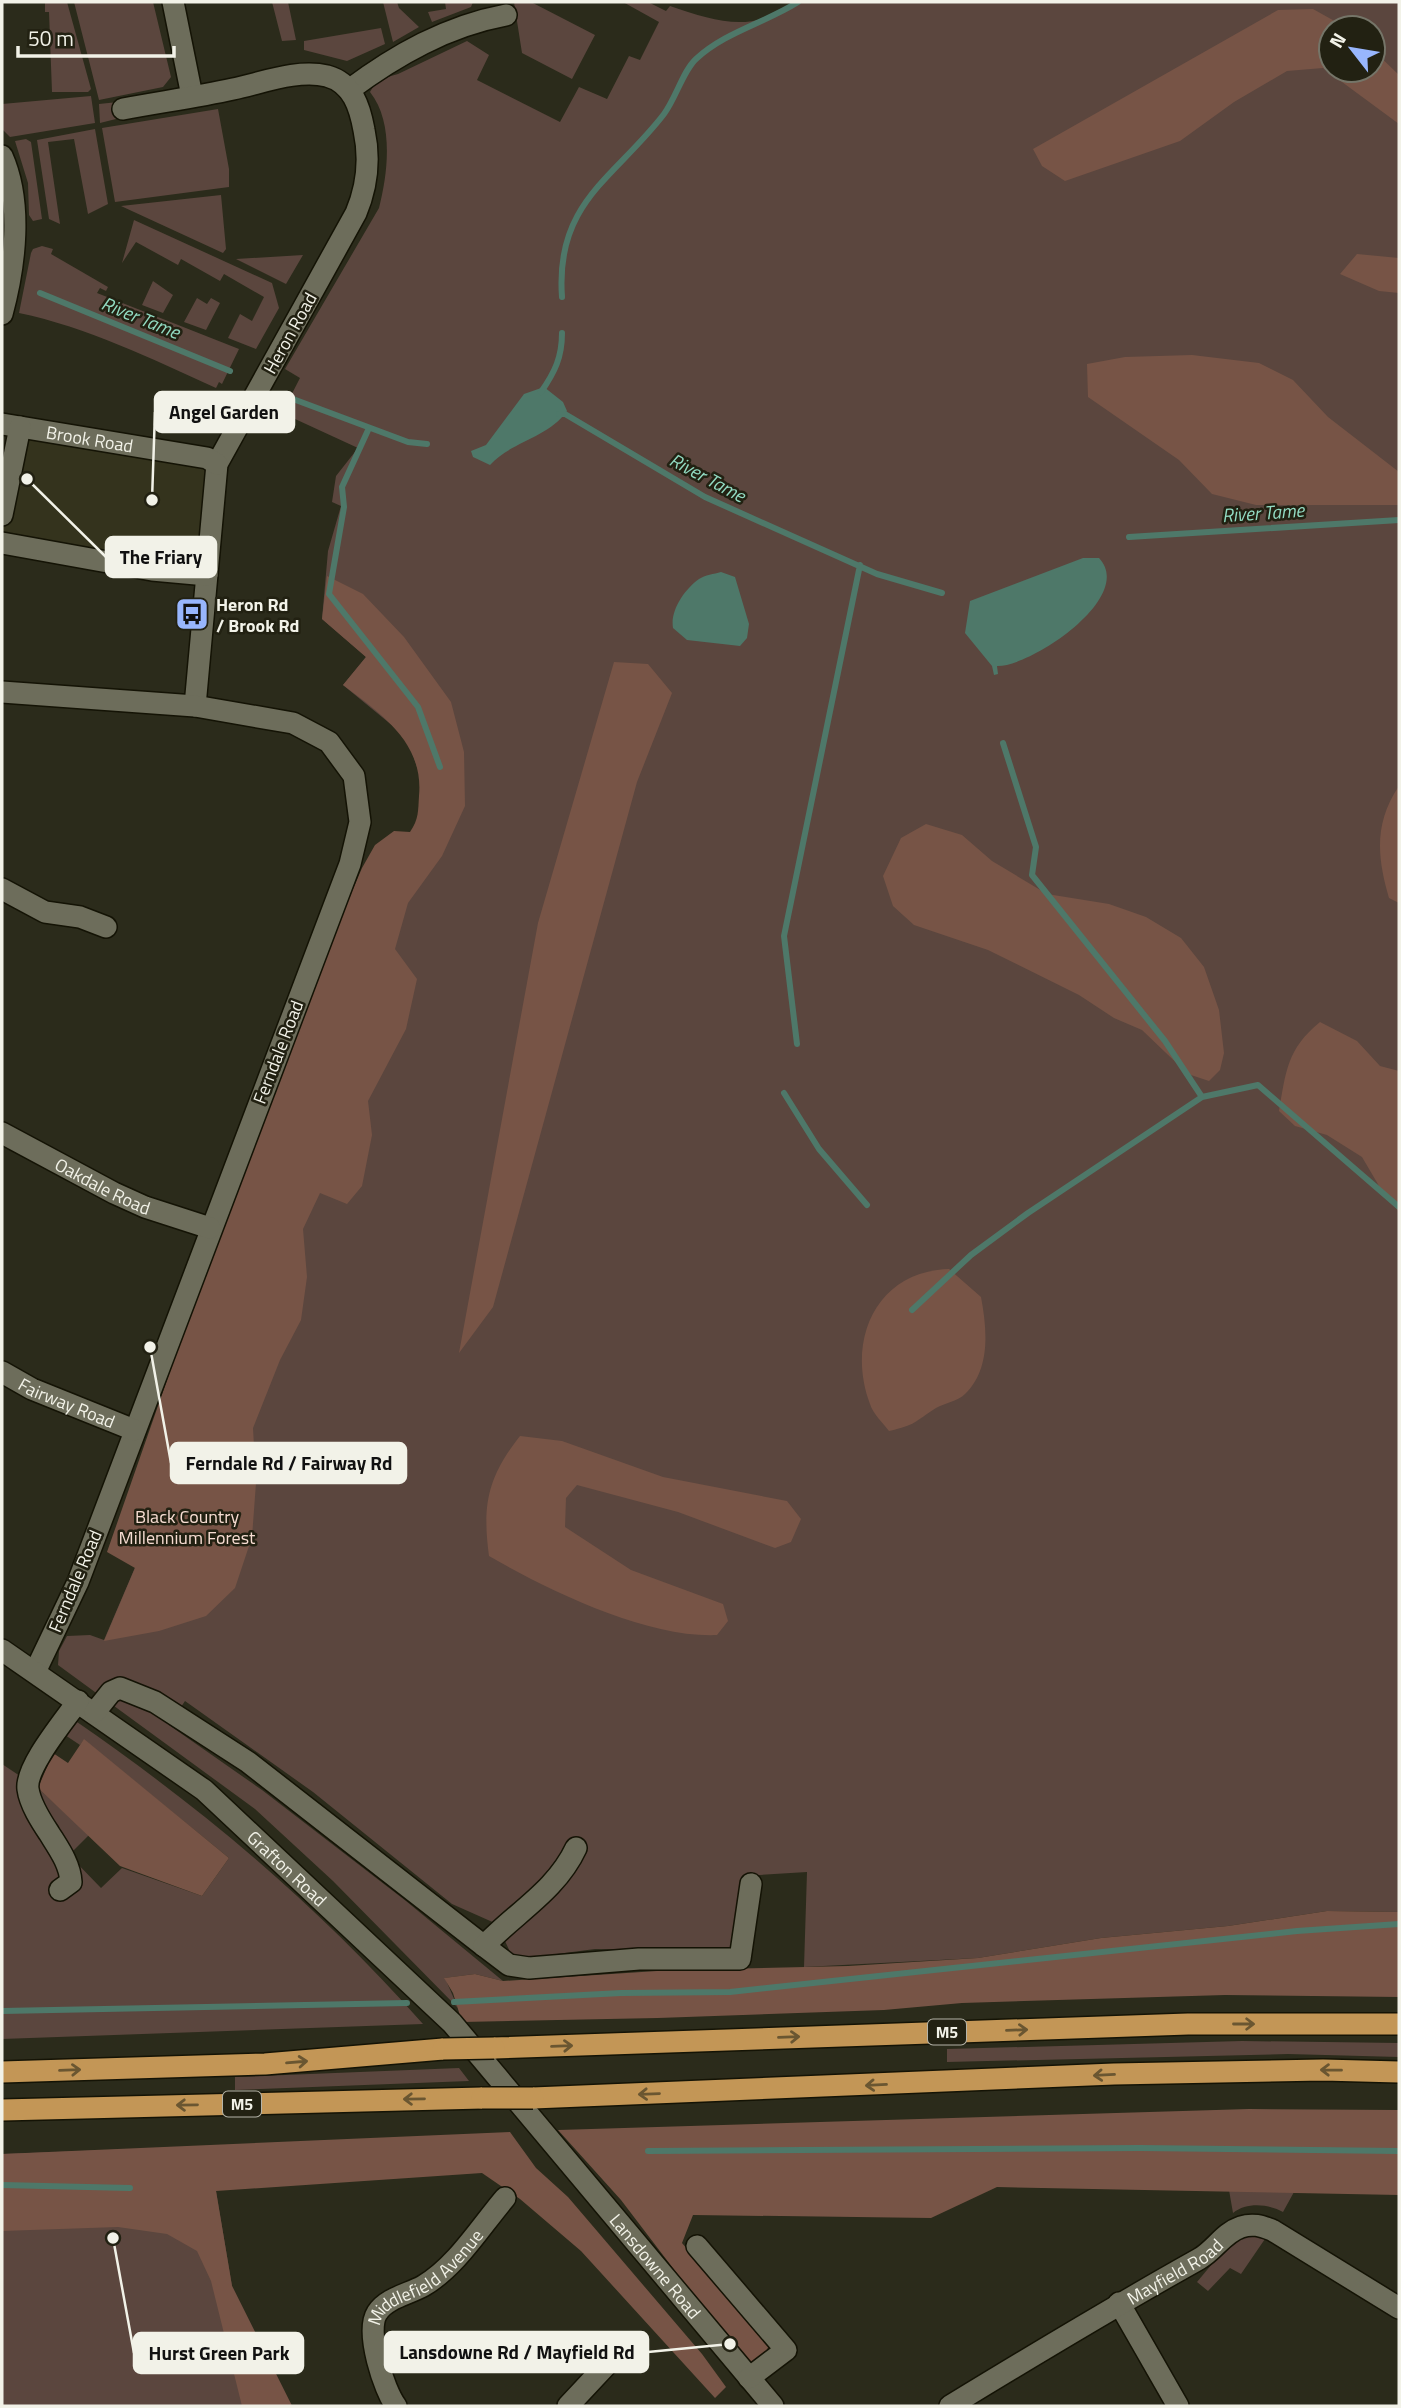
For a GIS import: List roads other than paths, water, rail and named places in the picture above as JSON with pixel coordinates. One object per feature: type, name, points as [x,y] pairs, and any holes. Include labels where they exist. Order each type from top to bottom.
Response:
[{"type":"highway","name":"M5","points":[[2,2072],[265,2064],[443,2049],[1174,2024],[1399,2024]]},
{"type":"highway","name":"M5","points":[[2,2110],[533,2098],[1114,2074],[1324,2070],[1399,2072]]},
{"type":"street","points":[[173,2],[192,96]]},
{"type":"street","points":[[123,109],[309,75],[329,77],[349,90],[404,52],[492,12]]},
{"type":"street","name":"Heron Road","points":[[195,706],[218,464],[363,197],[367,176],[366,137],[361,114],[349,90]]},
{"type":"street","points":[[2,156],[12,196],[2,314]]},
{"type":"street","points":[[2,515],[11,426]]},
{"type":"street","name":"Brook Road","points":[[11,426],[207,458],[218,464]]},
{"type":"street","points":[[2,543],[152,570],[207,575]]},
{"type":"street","name":"Ferndale Road","points":[[2,692],[195,706],[293,723],[328,742],[354,776],[360,822],[350,864],[78,1582],[35,1672]]},
{"type":"street","points":[[2,889],[45,912],[80,917],[106,927]]},
{"type":"street","name":"Oakdale Road","points":[[2,1133],[114,1193],[145,1207],[210,1228]]},
{"type":"street","name":"Fairway Road","points":[[2,1373],[32,1389],[134,1430]]},
{"type":"street","name":"Grafton Road","points":[[2,1650],[204,1790],[452,2023],[539,2125]]},
{"type":"street","points":[[60,1890],[71,1882],[70,1870],[43,1823],[28,1787],[30,1777],[46,1746],[86,1707],[120,1688],[132,1690],[173,1712],[248,1762],[509,1965],[529,1968],[639,1959],[740,1959],[751,1884]]},
{"type":"street","points":[[484,1946],[530,1907],[570,1861],[576,1848]]},
{"type":"street","name":"Lansdowne Road","points":[[539,2125],[774,2406]]},
{"type":"street","name":"Middlefield Avenue","points":[[396,2406],[389,2397],[377,2353],[373,2333],[377,2313],[391,2301],[427,2284],[454,2258],[505,2198]]},
{"type":"street","name":"Mayfield Road","points":[[950,2406],[1119,2303],[1205,2256],[1224,2236],[1241,2227],[1257,2224],[1272,2230],[1399,2308]]},
{"type":"street","points":[[697,2246],[786,2350],[749,2378]]},
{"type":"street","points":[[1119,2303],[1178,2406]]},
{"type":"street","points":[[576,2403],[626,2344]]},
{"type":"waterway","points":[[562,297],[562,264],[568,237],[578,214],[608,175],[664,114],[691,64],[707,50],[732,35],[798,2]]},
{"type":"waterway","name":"River Tame","points":[[40,293],[230,371]]},
{"type":"waterway","points":[[541,392],[557,364],[562,333]]},
{"type":"waterway","name":"River Tame","points":[[293,399],[408,442],[427,444]]},
{"type":"waterway","name":"River Tame","points":[[559,414],[565,414],[705,497],[877,574],[942,593]]},
{"type":"waterway","points":[[369,428],[342,487],[344,507],[329,594],[418,707],[440,767]]},
{"type":"waterway","name":"River Tame","points":[[1129,537],[1399,520]]},
{"type":"waterway","points":[[797,1044],[784,936],[860,565]]},
{"type":"waterway","points":[[1003,743],[1036,847],[1032,875],[1165,1041],[1202,1097],[1258,1085],[1399,1207]]},
{"type":"waterway","points":[[784,1093],[819,1149],[867,1205]]},
{"type":"waterway","points":[[912,1310],[971,1255],[1028,1213],[1202,1097]]},
{"type":"waterway","points":[[454,2002],[621,1993],[730,1992],[1297,1931],[1399,1924]]},
{"type":"waterway","points":[[2,2011],[407,2003]]},
{"type":"waterway","points":[[648,2151],[1140,2148],[1399,2151]]},
{"type":"waterway","points":[[2,2185],[130,2188]]},
{"type":"place","name":"The Friary","points":[[27,479]]},
{"type":"place","name":"Angel Garden","points":[[152,500]]},
{"type":"place","name":"Heron Rd / Brook Rd","points":[[192,614]]},
{"type":"place","name":"Ferndale Rd / Fairway Rd","points":[[150,1347]]},
{"type":"place","name":"Hurst Green Park","points":[[113,2238]]},
{"type":"place","name":"Lansdowne Rd / Mayfield Rd","points":[[730,2344]]},
{"type":"park label","name":"Black Country Millennium Forest","points":[[187,1526]]}]
